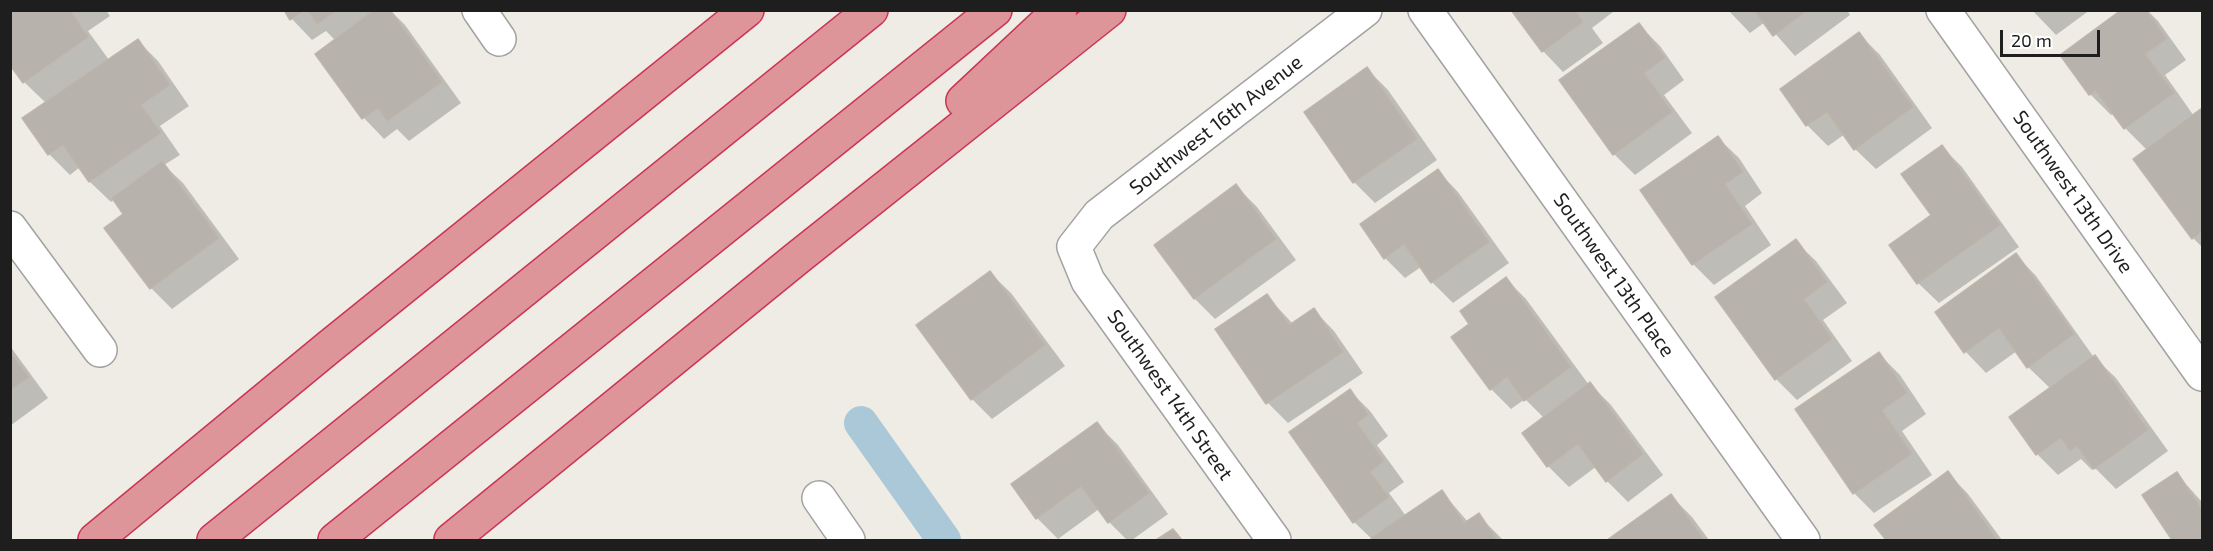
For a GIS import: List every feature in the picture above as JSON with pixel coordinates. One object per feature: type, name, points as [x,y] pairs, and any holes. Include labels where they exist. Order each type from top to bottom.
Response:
[{"type":"highway","points":[[95,540],[329,347],[747,10]]},
{"type":"highway","points":[[214,540],[871,10]]},
{"type":"highway","points":[[335,540],[995,10]]},
{"type":"highway","points":[[796,259],[1060,10]]},
{"type":"highway","points":[[451,540],[796,259],[1109,10]]},
{"type":"street","points":[[479,10],[500,39]]},
{"type":"street","name":"Southwest 16th Avenue","points":[[1074,247],[1099,216],[1365,10]]},
{"type":"street","name":"Southwest 13th Place","points":[[1425,10],[1803,540]]},
{"type":"street","name":"Southwest 13th Drive","points":[[1943,10],[2202,374]]},
{"type":"street","points":[[10,228],[100,350]]},
{"type":"street","name":"Southwest 14th Street","points":[[1074,247],[1089,281],[1274,540]]},
{"type":"street","points":[[819,498],[848,540]]},
{"type":"building","points":[[10,10],[70,10],[88,37],[23,83],[10,65]]},
{"type":"building","points":[[284,10],[305,10],[290,20]]},
{"type":"building","points":[[308,10],[337,10],[317,24]]},
{"type":"building","points":[[374,10],[390,10],[442,82],[387,121],[378,108],[362,119],[315,54]]},
{"type":"building","points":[[1511,10],[1575,10],[1583,22],[1542,52]]},
{"type":"building","points":[[1754,10],[1808,10],[1773,36]]},
{"type":"building","points":[[2121,10],[2146,10],[2167,39],[2145,54],[2174,93],[2124,129],[2096,91],[2089,95],[2060,55]]},
{"type":"building","points":[[1639,23],[1665,58],[1644,73],[1672,112],[1613,155],[1559,80]]},
{"type":"building","points":[[1859,32],[1913,107],[1854,150],[1827,112],[1806,126],[1780,89]]},
{"type":"building","points":[[138,39],[170,85],[141,105],[161,133],[89,182],[63,145],[48,155],[22,118]]},
{"type":"building","points":[[1367,67],[1417,139],[1353,183],[1304,112]]},
{"type":"building","points":[[2202,108],[2202,231],[2192,239],[2133,159]]},
{"type":"building","points":[[1718,136],[1743,172],[1725,184],[1752,224],[1692,265],[1640,190]]},
{"type":"building","points":[[1942,145],[2000,225],[1917,284],[1889,245],[1931,215],[1901,174]]},
{"type":"building","points":[[162,161],[219,238],[150,289],[104,228],[123,214],[112,198]]},
{"type":"building","points":[[1438,169],[1489,242],[1431,283],[1404,244],[1384,259],[1360,224]]},
{"type":"building","points":[[1236,184],[1276,239],[1194,299],[1154,245]]},
{"type":"building","points":[[1796,239],[1827,282],[1804,299],[1832,339],[1775,380],[1715,297]]},
{"type":"building","points":[[2016,253],[2074,334],[2027,368],[1999,328],[1964,353],[1935,312]]},
{"type":"building","points":[[990,271],[1045,345],[971,400],[916,325]]},
{"type":"building","points":[[1506,277],[1571,367],[1524,401],[1507,377],[1490,390],[1451,337],[1469,324],[1460,311]]},
{"type":"building","points":[[1267,294],[1289,325],[1314,308],[1343,352],[1266,404],[1215,329]]},
{"type":"building","points":[[10,352],[29,377],[10,390]]},
{"type":"building","points":[[1879,352],[1907,393],[1882,410],[1912,454],[1853,494],[1795,409]]},
{"type":"building","points":[[2095,355],[2148,430],[2094,469],[2077,446],[2070,451],[2061,438],[2036,455],[2009,417]]},
{"type":"building","points":[[1590,382],[1643,454],[1606,482],[1578,444],[1547,467],[1522,433]]},
{"type":"building","points":[[1350,389],[1368,415],[1357,423],[1384,461],[1370,472],[1389,497],[1353,523],[1289,432]]},
{"type":"building","points":[[1097,422],[1149,493],[1108,523],[1081,486],[1036,519],[1011,484]]},
{"type":"building","points":[[1948,471],[1997,540],[1886,540],[1874,525]]},
{"type":"building","points":[[2177,472],[2202,510],[2202,540],[2172,540],[2142,495]]},
{"type":"building","points":[[1442,490],[1464,523],[1479,513],[1497,540],[1373,540],[1371,538]]},
{"type":"building","points":[[1671,494],[1704,540],[1607,540]]},
{"type":"building","points":[[1173,529],[1182,540],[1156,540]]},
{"type":"waterway","points":[[861,423],[944,540]]}]
